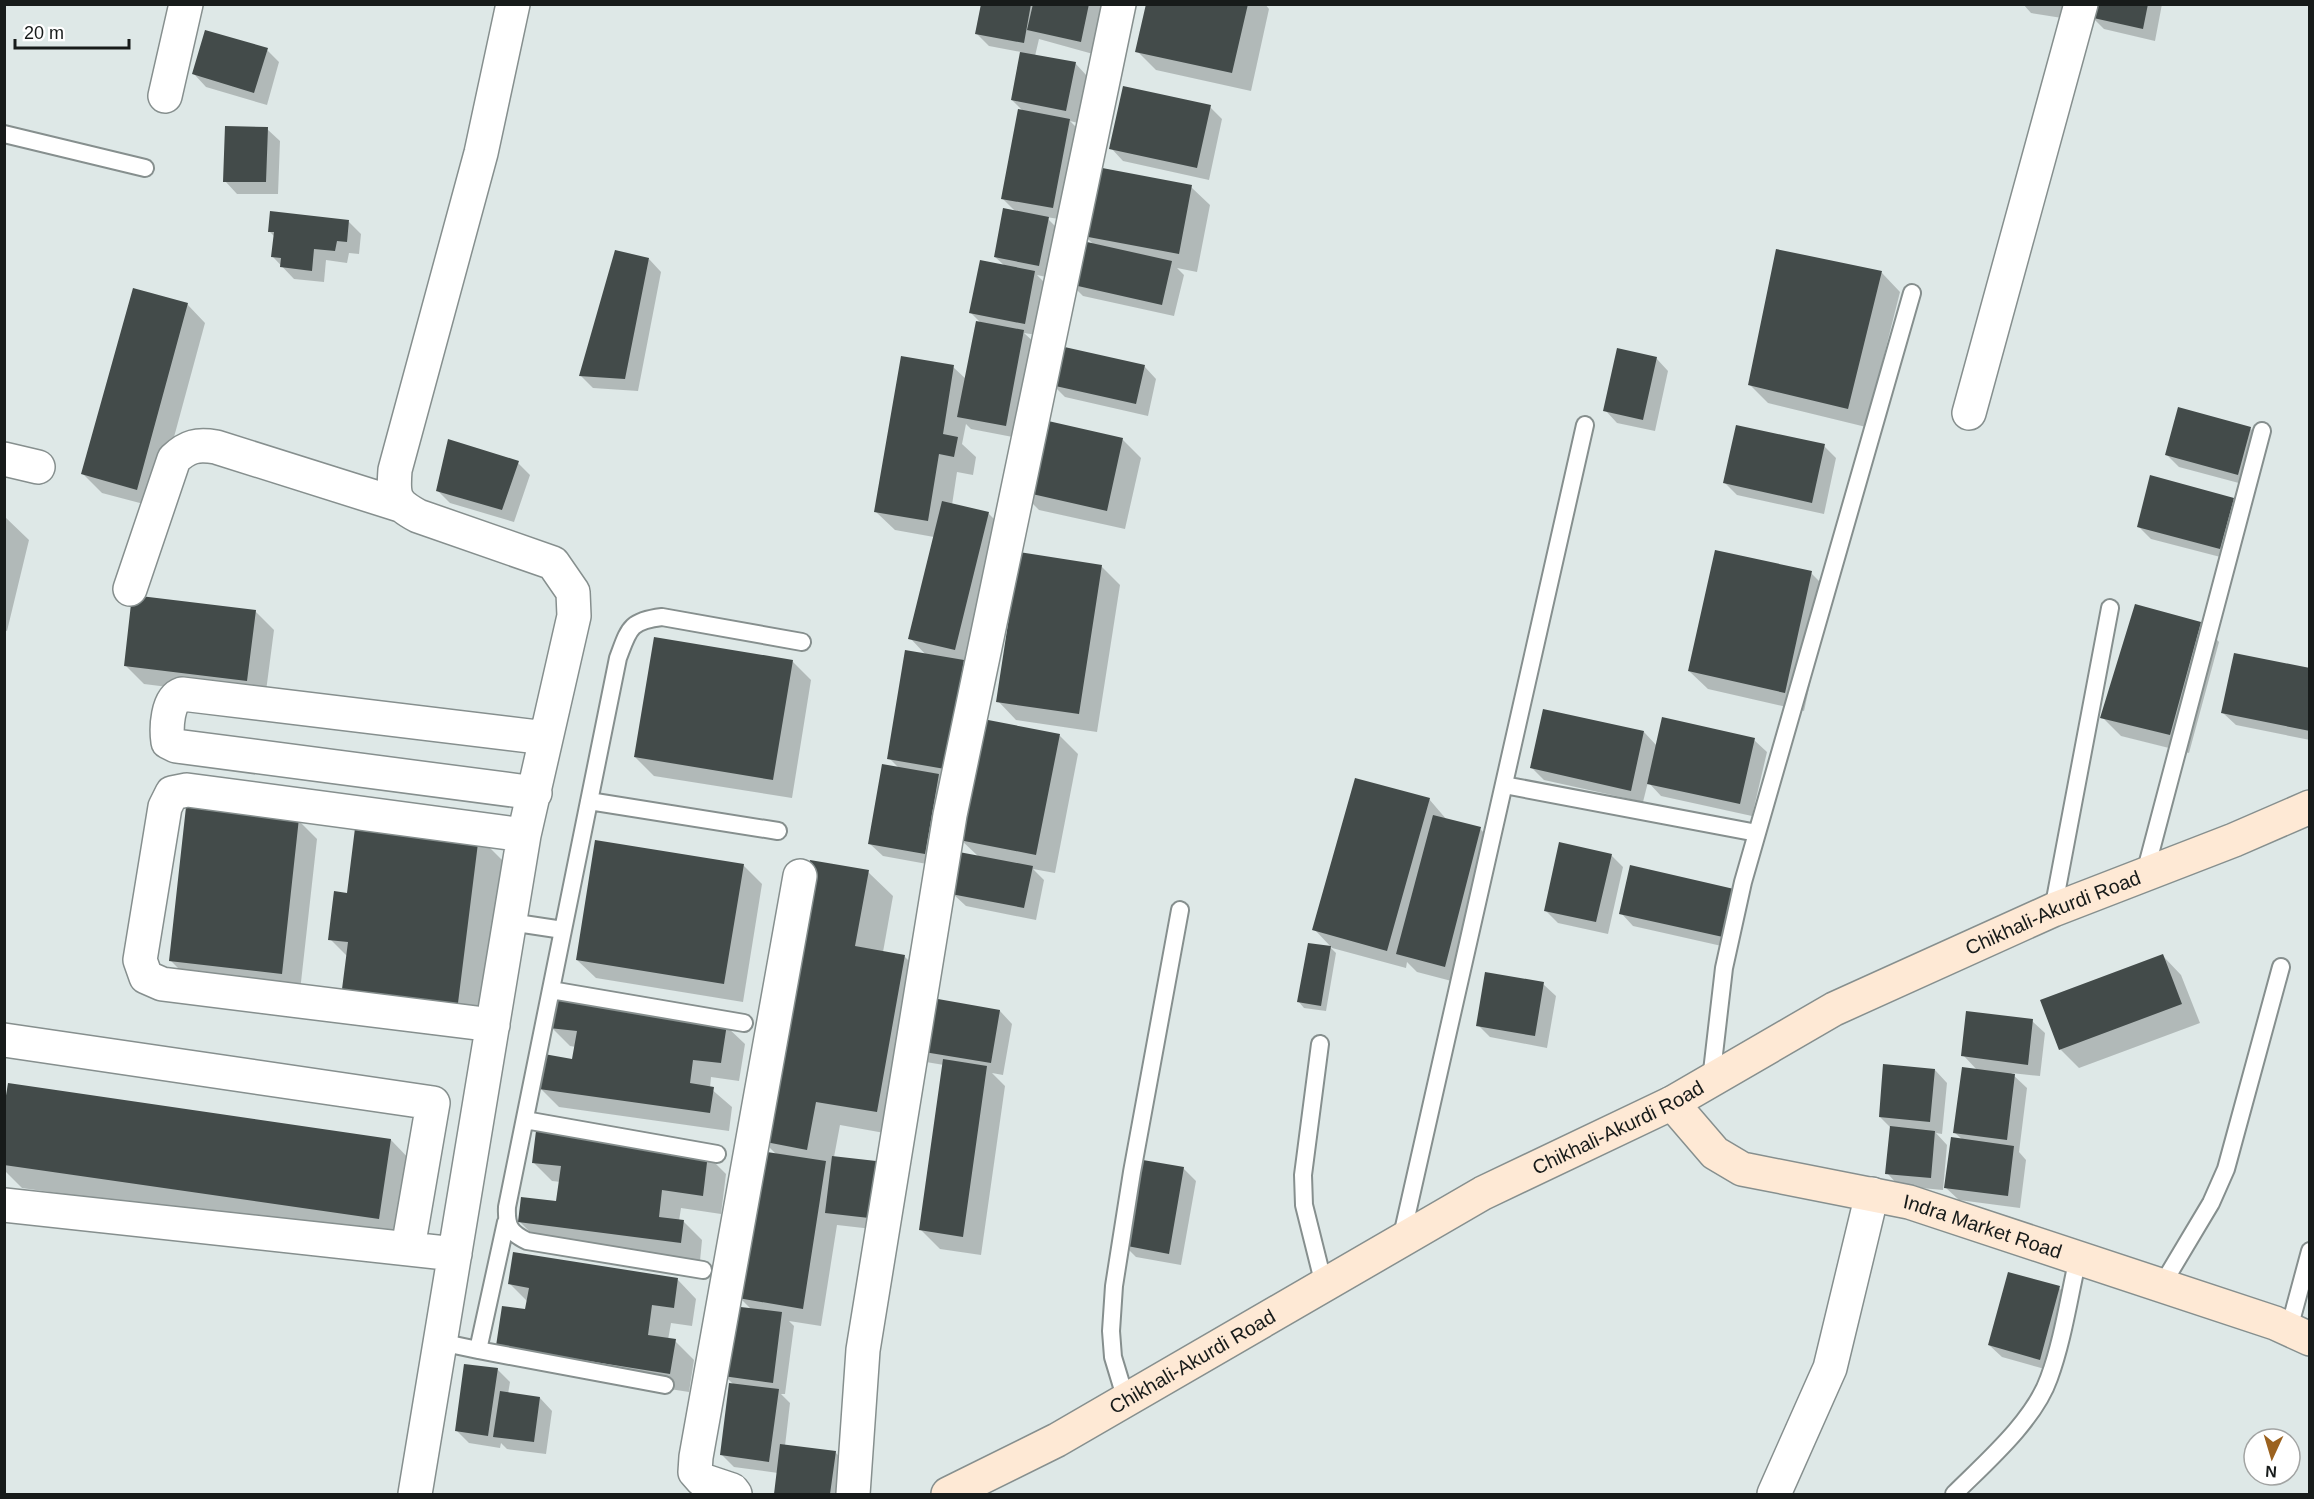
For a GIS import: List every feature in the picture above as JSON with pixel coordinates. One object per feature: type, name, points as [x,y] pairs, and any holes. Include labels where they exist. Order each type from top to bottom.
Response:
[{"type":"main road","name":"Chikhali-Akurdi Road","points":[[948,1494],[981,1486],[1483,1193],[1672,1103],[1834,1009],[2053,910],[2310,807]]},
{"type":"main road","name":"Indra Market Road","points":[[1672,1103],[1715,1153],[1742,1169],[1909,1202],[2162,1285],[2299,1334]]},
{"type":"street","points":[[165,96],[186,4]]},
{"type":"street","points":[[400,506],[394,490],[395,470],[481,153],[513,4]]},
{"type":"street","points":[[853,1494],[862,1350],[950,815],[1119,4]]},
{"type":"street","points":[[1969,413],[2080,4]]},
{"type":"street","points":[[130,589],[174,459],[186,448],[201,445],[216,447],[400,506],[418,516],[553,563],[573,592],[574,616],[524,836],[415,1494]]},
{"type":"street","points":[[4,459],[38,467]]},
{"type":"street","points":[[535,793],[176,746],[168,742],[167,734],[172,702],[176,696],[182,694],[546,738]]},
{"type":"street","points":[[493,1025],[162,984],[146,977],[140,960],[165,807],[172,793],[187,790],[524,836]]},
{"type":"street","points":[[735,1494],[732,1490],[702,1480],[695,1472],[696,1457],[800,876]]},
{"type":"street","points":[[5,1041],[433,1102],[408,1248]]},
{"type":"street","points":[[1774,1494],[1830,1368],[1872,1194]]},
{"type":"street","points":[[4,1205],[455,1254]]},
{"type":"lane","points":[[4,134],[145,168]]},
{"type":"lane","points":[[1711,1080],[1724,969],[1743,882],[1912,293]]},
{"type":"lane","points":[[1401,1240],[1585,424]]},
{"type":"lane","points":[[2145,873],[2262,431]]},
{"type":"lane","points":[[2053,910],[2110,608]]},
{"type":"lane","points":[[478,1350],[506,1222],[618,658],[627,632],[640,619],[662,617],[802,642]]},
{"type":"lane","points":[[1504,785],[1757,833]]},
{"type":"lane","points":[[589,801],[778,831]]},
{"type":"lane","points":[[1126,1400],[1113,1357],[1111,1331],[1114,1286],[1134,1160],[1180,910]]},
{"type":"lane","points":[[510,922],[563,930]]},
{"type":"lane","points":[[2162,1285],[2211,1203],[2226,1169],[2281,967]]},
{"type":"lane","points":[[551,990],[744,1023]]},
{"type":"lane","points":[[1320,1044],[1304,1175],[1304,1205],[1324,1285]]},
{"type":"lane","points":[[525,1120],[717,1154]]},
{"type":"lane","points":[[506,1222],[513,1234],[527,1241],[703,1270]]},
{"type":"lane","points":[[2299,1334],[2310,1251]]},
{"type":"lane","points":[[1954,1494],[2005,1442],[2034,1405],[2049,1379],[2078,1258]]},
{"type":"lane","points":[[440,1342],[666,1385]]},
{"type":"building","points":[[981,4],[1031,4],[1024,43],[975,34]]},
{"type":"building","points":[[1033,4],[1089,4],[1081,42],[1027,30]]},
{"type":"building","points":[[1146,4],[1248,4],[1232,73],[1135,52]]},
{"type":"building","points":[[2093,4],[2148,4],[2143,29],[2089,17]]},
{"type":"building","points":[[205,30],[268,48],[254,93],[192,74]]},
{"type":"building","points":[[1020,52],[1076,62],[1066,111],[1011,100]]},
{"type":"building","points":[[1123,86],[1211,105],[1197,168],[1109,149]]},
{"type":"building","points":[[1018,109],[1070,119],[1053,208],[1001,199]]},
{"type":"building","points":[[225,126],[268,127],[266,182],[223,182]]},
{"type":"building","points":[[1097,167],[1192,185],[1179,254],[1083,236]]},
{"type":"building","points":[[1003,208],[1049,217],[1039,266],[994,257]]},
{"type":"building","points":[[270,211],[349,220],[347,242],[337,241],[335,251],[314,249],[312,271],[280,267],[281,258],[271,257],[274,232],[268,232]]},
{"type":"building","points":[[1078,240],[1172,261],[1162,305],[1069,284]]},
{"type":"building","points":[[1776,249],[1882,271],[1848,409],[1748,385]]},
{"type":"building","points":[[615,250],[649,258],[625,379],[579,376]]},
{"type":"building","points":[[980,260],[1035,271],[1025,324],[969,313]]},
{"type":"building","points":[[133,288],[188,303],[137,490],[81,474]]},
{"type":"building","points":[[976,321],[1024,330],[1006,426],[957,417]]},
{"type":"building","points":[[1060,346],[1145,365],[1136,404],[1051,385]]},
{"type":"building","points":[[1617,348],[1657,357],[1643,420],[1603,411]]},
{"type":"building","points":[[901,356],[954,365],[943,434],[958,437],[954,457],[939,454],[928,521],[874,512]]},
{"type":"building","points":[[2178,407],[2251,427],[2238,475],[2165,455]]},
{"type":"building","points":[[1035,418],[1123,438],[1107,511],[1019,491]]},
{"type":"building","points":[[1736,425],[1825,444],[1812,503],[1723,483]]},
{"type":"building","points":[[448,439],[519,461],[502,510],[436,491]]},
{"type":"building","points":[[2150,475],[2234,498],[2220,549],[2137,527]]},
{"type":"building","points":[[942,501],[989,512],[955,650],[908,639]]},
{"type":"building","points":[[1715,550],[1812,571],[1785,693],[1688,671]]},
{"type":"building","points":[[1019,552],[1102,565],[1079,714],[996,702]]},
{"type":"building","points":[[132,595],[256,610],[247,681],[124,666]]},
{"type":"building","points":[[2135,604],[2201,622],[2170,735],[2100,718]]},
{"type":"building","points":[[654,637],[793,660],[773,780],[634,757]]},
{"type":"building","points":[[905,650],[964,660],[945,769],[887,759]]},
{"type":"building","points":[[2234,653],[2310,668],[2310,731],[2221,713]]},
{"type":"building","points":[[1543,709],[1644,731],[1631,791],[1530,768]]},
{"type":"building","points":[[1662,717],[1755,738],[1740,804],[1647,784]]},
{"type":"building","points":[[983,719],[1060,734],[1036,855],[959,840]]},
{"type":"building","points":[[882,764],[939,774],[925,854],[868,844]]},
{"type":"building","points":[[1355,778],[1430,798],[1387,951],[1312,930]]},
{"type":"building","points":[[186,807],[299,818],[282,974],[169,961]]},
{"type":"building","points":[[1433,815],[1481,827],[1445,967],[1396,954]]},
{"type":"building","points":[[356,820],[479,835],[457,1011],[341,997],[348,942],[328,940],[334,891],[347,893]]},
{"type":"building","points":[[595,840],[744,864],[724,984],[576,960]]},
{"type":"building","points":[[1559,842],[1612,854],[1596,922],[1544,911]]},
{"type":"building","points":[[959,852],[1033,866],[1024,908],[951,894]]},
{"type":"building","points":[[810,860],[869,870],[855,946],[905,955],[877,1112],[816,1102],[807,1150],[761,1141]]},
{"type":"building","points":[[1630,865],[1734,889],[1723,937],[1619,914]]},
{"type":"building","points":[[1308,943],[1331,946],[1321,1006],[1297,1002]]},
{"type":"building","points":[[2163,954],[2182,1004],[2059,1050],[2040,1000]]},
{"type":"building","points":[[1485,972],[1544,982],[1535,1036],[1476,1026]]},
{"type":"building","points":[[921,996],[1000,1010],[991,1063],[912,1050]]},
{"type":"building","points":[[554,999],[727,1024],[721,1063],[693,1060],[690,1083],[714,1087],[710,1113],[539,1089],[544,1054],[572,1059],[577,1031],[549,1028]]},
{"type":"building","points":[[1966,1011],[2033,1019],[2028,1065],[1961,1056]]},
{"type":"building","points":[[943,1059],[987,1066],[963,1237],[919,1230]]},
{"type":"building","points":[[1883,1064],[1935,1069],[1930,1122],[1879,1117]]},
{"type":"building","points":[[1962,1067],[2015,1074],[2007,1140],[1953,1133]]},
{"type":"building","points":[[8,1083],[391,1139],[379,1219],[4,1165],[4,1108]]},
{"type":"building","points":[[1890,1126],[1935,1131],[1931,1178],[1885,1174]]},
{"type":"building","points":[[536,1131],[708,1154],[703,1196],[662,1190],[659,1217],[684,1220],[681,1243],[518,1222],[521,1197],[556,1201],[561,1166],[532,1163]]},
{"type":"building","points":[[1951,1137],[2014,1146],[2008,1196],[1944,1188]]},
{"type":"building","points":[[761,1151],[826,1161],[803,1309],[738,1298]]},
{"type":"building","points":[[832,1156],[885,1162],[878,1219],[825,1213]]},
{"type":"building","points":[[1137,1159],[1184,1167],[1169,1254],[1122,1245]]},
{"type":"building","points":[[513,1252],[678,1278],[674,1308],[652,1305],[648,1335],[676,1339],[670,1374],[496,1346],[502,1306],[525,1309],[529,1288],[508,1284]]},
{"type":"building","points":[[2008,1272],[2060,1286],[2040,1360],[1988,1345]]},
{"type":"building","points":[[732,1306],[782,1312],[773,1383],[723,1376]]},
{"type":"building","points":[[464,1364],[498,1368],[488,1436],[455,1431]]},
{"type":"building","points":[[729,1383],[779,1389],[769,1462],[720,1455]]},
{"type":"building","points":[[500,1391],[540,1397],[534,1442],[493,1437]]},
{"type":"building","points":[[780,1444],[836,1451],[830,1494],[774,1494]]}]
